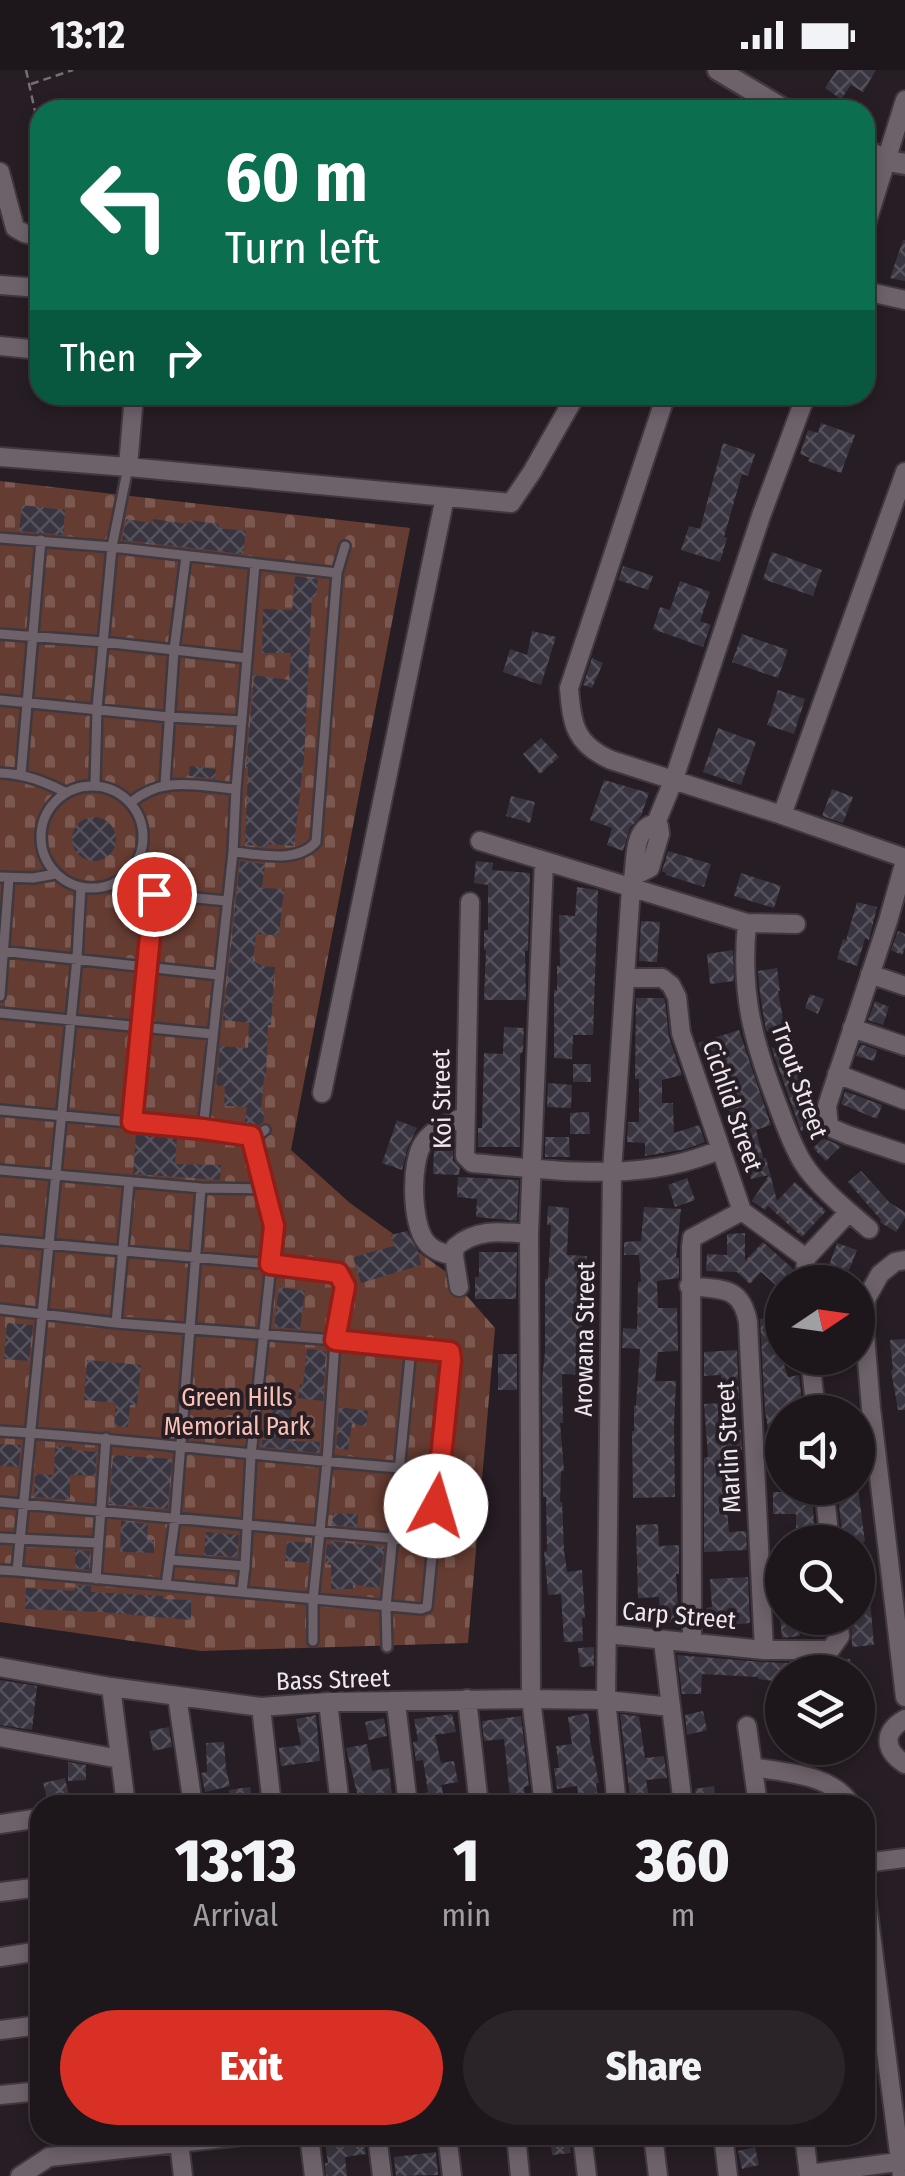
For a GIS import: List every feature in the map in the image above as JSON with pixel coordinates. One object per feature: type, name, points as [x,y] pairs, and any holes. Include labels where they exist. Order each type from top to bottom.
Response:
[{"type":"street","points":[[718,70],[768,100]]},
{"type":"street","points":[[875,207],[896,162],[905,100]]},
{"type":"street","points":[[0,172],[16,228],[30,234]]},
{"type":"street","points":[[0,285],[30,287]]},
{"type":"street","points":[[875,293],[905,300]]},
{"type":"street","points":[[0,346],[30,349]]},
{"type":"street","points":[[128,467],[133,405]]},
{"type":"street","points":[[0,458],[511,503],[570,405]]},
{"type":"street","points":[[663,405],[569,688],[579,738],[594,752],[611,760],[905,860],[896,924],[870,974],[827,1106],[829,1127],[905,1154]]},
{"type":"street","points":[[674,779],[761,516],[802,405]]},
{"type":"street","points":[[782,815],[905,472]]},
{"type":"street","points":[[322,1093],[445,497]]},
{"type":"street","name":"Arowana Street","points":[[616,1795],[606,1700],[612,1172],[633,863],[643,829],[656,823],[674,779]]},
{"type":"street","points":[[480,841],[544,861],[634,881],[746,924],[796,924]]},
{"type":"street","points":[[543,1795],[531,1700],[529,1234],[544,861]]},
{"type":"street","name":"Koi Street","points":[[470,902],[464,1118],[468,1160],[612,1172],[666,1168],[719,1150]]},
{"type":"street","name":"Trout Street","points":[[746,924],[743,961],[747,1006],[757,1046],[792,1142],[806,1166],[869,1230]]},
{"type":"street","points":[[870,974],[905,986]]},
{"type":"street","name":"Cichlid Street","points":[[625,978],[662,978],[671,985],[678,997],[681,1033],[742,1211],[806,1258]]},
{"type":"street","points":[[852,1028],[905,1046]]},
{"type":"street","points":[[837,1074],[905,1100]]},
{"type":"street","points":[[454,1256],[437,1251],[426,1242],[419,1228],[415,1179],[420,1146],[442,1126],[464,1118]]},
{"type":"street","points":[[692,1642],[692,1238],[742,1211]]},
{"type":"street","points":[[806,1265],[806,1258],[849,1212]]},
{"type":"street","points":[[459,1287],[455,1247],[465,1239],[495,1232],[529,1234]]},
{"type":"street","points":[[905,1260],[895,1262],[880,1274],[866,1299],[871,1408],[905,1697]]},
{"type":"street","name":"Marlin Street","points":[[690,1286],[730,1291],[745,1306],[764,1650]]},
{"type":"street","name":"Carp Street","points":[[606,1634],[764,1650],[830,1650],[840,1635]]},
{"type":"street","points":[[662,1641],[681,1795]]},
{"type":"street","name":"Bass Street","points":[[0,1668],[261,1707],[328,1702],[606,1700],[670,1707]]},
{"type":"street","points":[[111,1687],[125,1795]]},
{"type":"street","points":[[178,1696],[192,1795]]},
{"type":"street","points":[[467,1700],[477,1795]]},
{"type":"street","points":[[328,1702],[339,1795]]},
{"type":"street","points":[[396,1703],[407,1795]]},
{"type":"street","points":[[261,1707],[271,1795]]},
{"type":"street","points":[[905,1719],[890,1730],[888,1742],[892,1755],[905,1764]]},
{"type":"street","points":[[747,1726],[757,1795]]},
{"type":"street","points":[[0,1738],[120,1759]]},
{"type":"street","points":[[753,1767],[805,1777],[845,1795]]},
{"type":"street","points":[[0,1824],[30,1820]]},
{"type":"street","points":[[875,1862],[905,1858]]},
{"type":"street","points":[[0,1892],[30,1888]]},
{"type":"street","points":[[0,1956],[30,1952]]},
{"type":"street","points":[[805,2145],[809,2175],[902,2166],[875,1963]]},
{"type":"street","points":[[0,2030],[30,2026]]},
{"type":"street","points":[[0,2095],[30,2092]]},
{"type":"street","points":[[20,2176],[49,2157],[153,2145]]},
{"type":"street","points":[[179,2145],[183,2176]]},
{"type":"street","points":[[310,2145],[314,2176]]},
{"type":"street","points":[[378,2145],[382,2176]]},
{"type":"street","points":[[448,2145],[452,2176]]},
{"type":"street","points":[[517,2145],[520,2176]]},
{"type":"street","points":[[583,2145],[587,2176]]},
{"type":"street","points":[[654,2145],[658,2176]]},
{"type":"street","points":[[724,2145],[728,2176]]},
{"type":"lane","points":[[95,784],[97,708],[112,547],[128,467]]},
{"type":"lane","points":[[0,538],[337,574]]},
{"type":"lane","points":[[21,774],[41,540]]},
{"type":"lane","points":[[233,852],[292,856],[307,852],[316,842],[337,574],[345,546]]},
{"type":"lane","points":[[165,784],[174,650],[186,556]]},
{"type":"lane","points":[[203,1129],[233,852],[255,564]]},
{"type":"lane","points":[[0,634],[246,658]]},
{"type":"lane","points":[[0,700],[169,717],[242,720]]},
{"type":"lane","points":[[0,772],[41,780],[64,792]]},
{"type":"lane","points":[[95,784],[115,790],[130,802],[143,829],[142,851],[128,874],[104,887],[80,887],[56,874],[41,839],[44,821],[64,792],[95,784]]},
{"type":"lane","points":[[130,802],[146,790],[165,784],[236,789]]},
{"type":"lane","points":[[0,996],[4,877],[56,874]]},
{"type":"lane","points":[[128,874],[139,888],[154,894],[227,901]]},
{"type":"lane","points":[[17,1572],[77,958],[80,887]]},
{"type":"lane","points":[[132,1122],[154,894]]},
{"type":"lane","points":[[2,952],[219,974]]},
{"type":"lane","points":[[0,1013],[212,1034]]},
{"type":"lane","points":[[0,1110],[251,1136],[265,1130]]},
{"type":"lane","points":[[242,1591],[250,1455],[274,1226],[251,1136]]},
{"type":"lane","points":[[0,1170],[130,1183],[264,1189]]},
{"type":"lane","points":[[116,1322],[130,1183]]},
{"type":"lane","points":[[166,1584],[175,1519],[201,1188]]},
{"type":"lane","points":[[0,1240],[270,1264],[338,1273],[343,1278],[312,1600],[313,1641]]},
{"type":"lane","points":[[0,1309],[443,1350],[451,1356],[427,1607],[386,1607],[0,1570]]},
{"type":"lane","points":[[387,1646],[386,1607],[411,1348]]},
{"type":"lane","points":[[0,1430],[440,1470]]},
{"type":"lane","points":[[96,1579],[106,1438]]},
{"type":"lane","points":[[0,1502],[432,1542]]},
{"type":"lane","points":[[0,1538],[98,1543]]},
{"type":"lane","points":[[171,1560],[246,1566]]},
{"type":"path","points":[[26,70],[33,100]]},
{"type":"path","points":[[29,84],[73,70]]},
{"type":"green space","name":"Green Hills Memorial Park","points":[[0,481],[410,528],[291,1150],[350,1203],[445,1271],[495,1328],[468,1643],[201,1651],[0,1622]]},
{"type":"building","points":[[837,70],[876,70],[863,92],[851,85],[841,99],[825,88]]},
{"type":"building","points":[[905,240],[905,281],[890,278]]},
{"type":"building","points":[[821,423],[855,435],[841,473],[800,454],[808,430],[818,433]]},
{"type":"building","points":[[723,443],[755,454],[748,476],[742,474],[720,562],[681,550],[689,526],[700,529]]},
{"type":"building","points":[[22,505],[65,510],[63,535],[19,531]]},
{"type":"building","points":[[126,519],[188,524],[189,520],[246,531],[243,554],[122,540]]},
{"type":"building","points":[[772,552],[822,570],[813,596],[763,579]]},
{"type":"building","points":[[623,566],[653,576],[648,590],[618,580]]},
{"type":"building","points":[[295,576],[318,579],[316,597],[312,597],[304,758],[294,846],[245,845],[246,767],[254,675],[289,680],[291,653],[262,653],[263,609],[292,610]]},
{"type":"building","points":[[680,581],[710,592],[700,621],[711,625],[703,647],[653,629],[660,607],[670,610]]},
{"type":"building","points":[[532,631],[556,637],[541,685],[503,672],[510,649],[527,655]]},
{"type":"building","points":[[742,634],[788,650],[778,678],[732,662]]},
{"type":"building","points":[[592,658],[603,663],[592,688],[583,685]]},
{"type":"building","points":[[778,690],[805,699],[794,734],[767,725]]},
{"type":"building","points":[[718,728],[756,742],[741,785],[703,772]]},
{"type":"building","points":[[541,738],[559,757],[540,774],[523,754]]},
{"type":"building","points":[[190,766],[216,769],[215,779],[189,776]]},
{"type":"building","points":[[604,780],[649,793],[641,816],[630,828],[623,851],[607,845],[612,828],[590,820]]},
{"type":"building","points":[[832,789],[853,797],[843,823],[822,816]]},
{"type":"building","points":[[511,796],[535,802],[530,823],[506,816]]},
{"type":"building","points":[[94,817],[110,823],[116,839],[110,855],[94,861],[78,855],[72,839],[78,823]]},
{"type":"building","points":[[668,851],[711,864],[704,887],[662,871]]},
{"type":"building","points":[[240,861],[265,864],[262,888],[284,889],[279,935],[256,934],[253,961],[275,967],[261,1111],[265,1112],[263,1122],[254,1128],[244,1127],[247,1107],[224,1106],[225,1086],[216,1086],[220,1046],[248,1048],[249,1023],[223,1020]]},
{"type":"building","points":[[476,861],[493,863],[492,870],[530,873],[526,1000],[484,1000],[488,885],[474,883]]},
{"type":"building","points":[[741,873],[781,886],[774,908],[734,896]]},
{"type":"building","points":[[577,887],[598,890],[593,1035],[573,1035],[572,1059],[554,1058],[559,915],[575,916]]},
{"type":"building","points":[[857,902],[877,907],[869,940],[865,938],[857,966],[837,959]]},
{"type":"building","points":[[641,921],[660,922],[657,962],[639,961]]},
{"type":"building","points":[[898,931],[905,934],[902,955],[891,950]]},
{"type":"building","points":[[733,950],[734,981],[710,984],[707,954]]},
{"type":"building","points":[[777,968],[786,1036],[766,1031],[760,994],[758,971]]},
{"type":"building","points":[[810,994],[824,999],[818,1014],[805,1008]]},
{"type":"building","points":[[636,998],[664,998],[669,1037],[682,1075],[662,1080],[662,1103],[673,1103],[674,1133],[699,1125],[705,1142],[645,1156],[645,1143],[627,1142],[628,1122],[639,1122]]},
{"type":"building","points":[[875,1001],[889,1007],[883,1025],[868,1020]]},
{"type":"building","points":[[504,1027],[524,1028],[520,1055],[520,1147],[478,1147],[484,1053],[503,1054]]},
{"type":"building","points":[[739,1030],[771,1125],[756,1130],[777,1201],[795,1182],[826,1211],[802,1237],[768,1206],[765,1210],[752,1201],[769,1175],[751,1179],[745,1157],[738,1158],[733,1139],[737,1138],[720,1085],[717,1086],[698,1043]]},
{"type":"building","points":[[861,1044],[877,1050],[874,1061],[856,1056]]},
{"type":"building","points":[[771,1047],[788,1054],[790,1049],[802,1093],[808,1091],[815,1110],[816,1125],[801,1131]]},
{"type":"building","points":[[573,1064],[591,1064],[591,1082],[573,1082]]},
{"type":"building","points":[[548,1083],[572,1085],[571,1108],[547,1107]]},
{"type":"building","points":[[845,1091],[882,1105],[877,1119],[841,1104]]},
{"type":"building","points":[[589,1112],[590,1134],[570,1134],[570,1113]]},
{"type":"building","points":[[397,1120],[417,1128],[402,1170],[382,1163]]},
{"type":"building","points":[[136,1134],[177,1138],[175,1164],[221,1165],[220,1180],[133,1174]]},
{"type":"building","points":[[545,1137],[569,1137],[570,1157],[545,1157]]},
{"type":"building","points":[[823,1138],[841,1146],[826,1161],[813,1148]]},
{"type":"building","points":[[439,1144],[453,1145],[459,1175],[433,1174],[434,1150]]},
{"type":"building","points":[[861,1171],[890,1203],[905,1212],[896,1232],[880,1222],[848,1182]]},
{"type":"building","points":[[458,1177],[519,1180],[517,1221],[476,1217],[477,1199],[457,1197]]},
{"type":"building","points":[[687,1178],[695,1200],[675,1207],[668,1185]]},
{"type":"building","points":[[548,1206],[569,1208],[567,1255],[587,1256],[582,1375],[562,1374],[560,1423],[564,1550],[567,1572],[582,1570],[583,1641],[564,1642],[561,1594],[548,1595],[544,1552],[547,1551],[542,1379],[551,1225],[547,1225]]},
{"type":"building","points":[[644,1207],[681,1209],[676,1258],[679,1278],[657,1281],[658,1308],[677,1308],[678,1351],[658,1352],[655,1381],[676,1381],[675,1497],[633,1498],[632,1431],[640,1349],[622,1348],[623,1328],[637,1329],[641,1282],[639,1255],[624,1255],[624,1242],[641,1241]]},
{"type":"building","points":[[407,1231],[421,1265],[361,1283],[353,1257],[394,1246],[391,1235]]},
{"type":"building","points":[[745,1233],[745,1261],[763,1242],[789,1265],[765,1265],[765,1276],[761,1272],[750,1284],[737,1272],[706,1271],[707,1254],[727,1255],[727,1234]]},
{"type":"building","points":[[837,1243],[857,1250],[851,1265],[829,1265]]},
{"type":"building","points":[[479,1252],[517,1252],[516,1299],[475,1299]]},
{"type":"building","points":[[279,1287],[305,1291],[300,1329],[274,1327]]},
{"type":"building","points":[[765,1318],[765,1375],[799,1375],[801,1395],[765,1395],[765,1411],[760,1319]]},
{"type":"building","points":[[7,1323],[33,1325],[29,1361],[4,1359]]},
{"type":"building","points":[[905,1339],[905,1410],[898,1410],[890,1340]]},
{"type":"building","points":[[307,1349],[326,1351],[323,1401],[298,1398]]},
{"type":"building","points":[[737,1350],[739,1399],[721,1399],[721,1375],[704,1376],[704,1352]]},
{"type":"building","points":[[498,1354],[517,1354],[517,1390],[498,1390]]},
{"type":"building","points":[[87,1360],[141,1365],[137,1405],[130,1405],[128,1427],[114,1426],[116,1403],[84,1400]]},
{"type":"building","points":[[274,1400],[293,1403],[289,1427],[293,1428],[292,1441],[320,1442],[319,1453],[262,1447],[262,1440],[269,1440]]},
{"type":"building","points":[[725,1403],[726,1431],[741,1430],[742,1450],[726,1451],[729,1532],[746,1531],[747,1550],[704,1552],[704,1458],[708,1457],[704,1404]]},
{"type":"building","points":[[339,1407],[368,1411],[366,1426],[352,1424],[348,1450],[336,1448]]},
{"type":"building","points":[[0,1444],[21,1445],[19,1467],[0,1466]]},
{"type":"building","points":[[55,1446],[97,1452],[95,1476],[70,1475],[70,1500],[34,1497],[35,1474],[54,1475]]},
{"type":"building","points":[[113,1455],[172,1459],[168,1509],[109,1504]]},
{"type":"building","points":[[773,1505],[813,1505],[814,1525],[796,1525],[796,1514],[773,1514]]},
{"type":"building","points":[[839,1505],[860,1505],[863,1525],[841,1525]]},
{"type":"building","points":[[333,1513],[358,1514],[357,1527],[332,1525]]},
{"type":"building","points":[[408,1517],[427,1519],[426,1533],[407,1531]]},
{"type":"building","points":[[121,1521],[148,1524],[147,1540],[154,1540],[154,1553],[120,1552]]},
{"type":"building","points":[[658,1524],[659,1546],[679,1545],[679,1622],[660,1623],[659,1597],[638,1598],[636,1525]]},
{"type":"building","points":[[206,1532],[239,1535],[237,1557],[204,1555]]},
{"type":"building","points":[[287,1541],[311,1543],[309,1563],[285,1561]]},
{"type":"building","points":[[331,1541],[384,1547],[380,1588],[353,1585],[353,1589],[331,1589],[331,1565],[325,1564],[327,1544],[331,1545]]},
{"type":"building","points":[[75,1550],[90,1551],[89,1570],[75,1568]]},
{"type":"building","points":[[748,1577],[750,1623],[708,1627],[706,1608],[712,1607],[710,1579]]},
{"type":"building","points":[[75,1585],[91,1586],[91,1592],[191,1600],[191,1620],[25,1609],[26,1588],[75,1591]]},
{"type":"building","points":[[852,1635],[873,1635],[874,1645],[852,1647]]},
{"type":"building","points":[[594,1647],[594,1666],[580,1667],[578,1648]]},
{"type":"building","points":[[677,1655],[765,1662],[765,1680],[702,1674],[701,1694],[682,1694]]},
{"type":"building","points":[[0,1680],[37,1686],[32,1730],[0,1725]]},
{"type":"building","points":[[703,1711],[707,1730],[687,1735],[685,1715]]},
{"type":"building","points":[[588,1713],[598,1795],[578,1795],[577,1786],[557,1789],[556,1746],[572,1744],[568,1717]]},
{"type":"building","points":[[452,1714],[456,1732],[435,1735],[441,1763],[454,1761],[458,1782],[441,1785],[444,1795],[424,1795],[428,1792],[423,1760],[416,1761],[413,1742],[418,1741],[414,1719]]},
{"type":"building","points":[[620,1714],[639,1716],[645,1758],[664,1756],[667,1778],[646,1780],[648,1795],[630,1795]]},
{"type":"building","points":[[316,1715],[320,1761],[281,1766],[279,1748],[301,1745],[296,1719]]},
{"type":"building","points":[[521,1716],[529,1786],[524,1787],[525,1795],[510,1795],[504,1739],[484,1741],[482,1721]]},
{"type":"building","points":[[384,1718],[387,1736],[369,1740],[365,1722]]},
{"type":"building","points":[[169,1727],[172,1747],[153,1751],[149,1731]]},
{"type":"building","points":[[224,1742],[230,1786],[205,1792],[201,1773],[207,1772],[206,1743]]},
{"type":"building","points":[[367,1744],[372,1771],[389,1768],[392,1795],[358,1795],[346,1748]]},
{"type":"building","points":[[68,1762],[86,1765],[86,1780],[68,1781]]},
{"type":"building","points":[[65,1778],[69,1795],[46,1795],[43,1783]]},
{"type":"building","points":[[714,1786],[715,1795],[696,1795],[695,1789]]},
{"type":"building","points":[[250,1787],[251,1795],[230,1795],[229,1790]]},
{"type":"building","points":[[325,2145],[365,2145],[366,2154],[345,2157],[347,2176],[326,2176]]},
{"type":"building","points":[[551,2145],[570,2145],[571,2153],[552,2155]]},
{"type":"building","points":[[755,2147],[759,2165],[742,2169],[738,2151]]},
{"type":"building","points":[[436,2152],[438,2175],[396,2176],[394,2157]]},
{"type":"route","points":[[154,894],[132,1122],[251,1136],[274,1226],[270,1264],[338,1273],[343,1278],[345,1286],[335,1340],[450,1352],[436,1506]]}]
